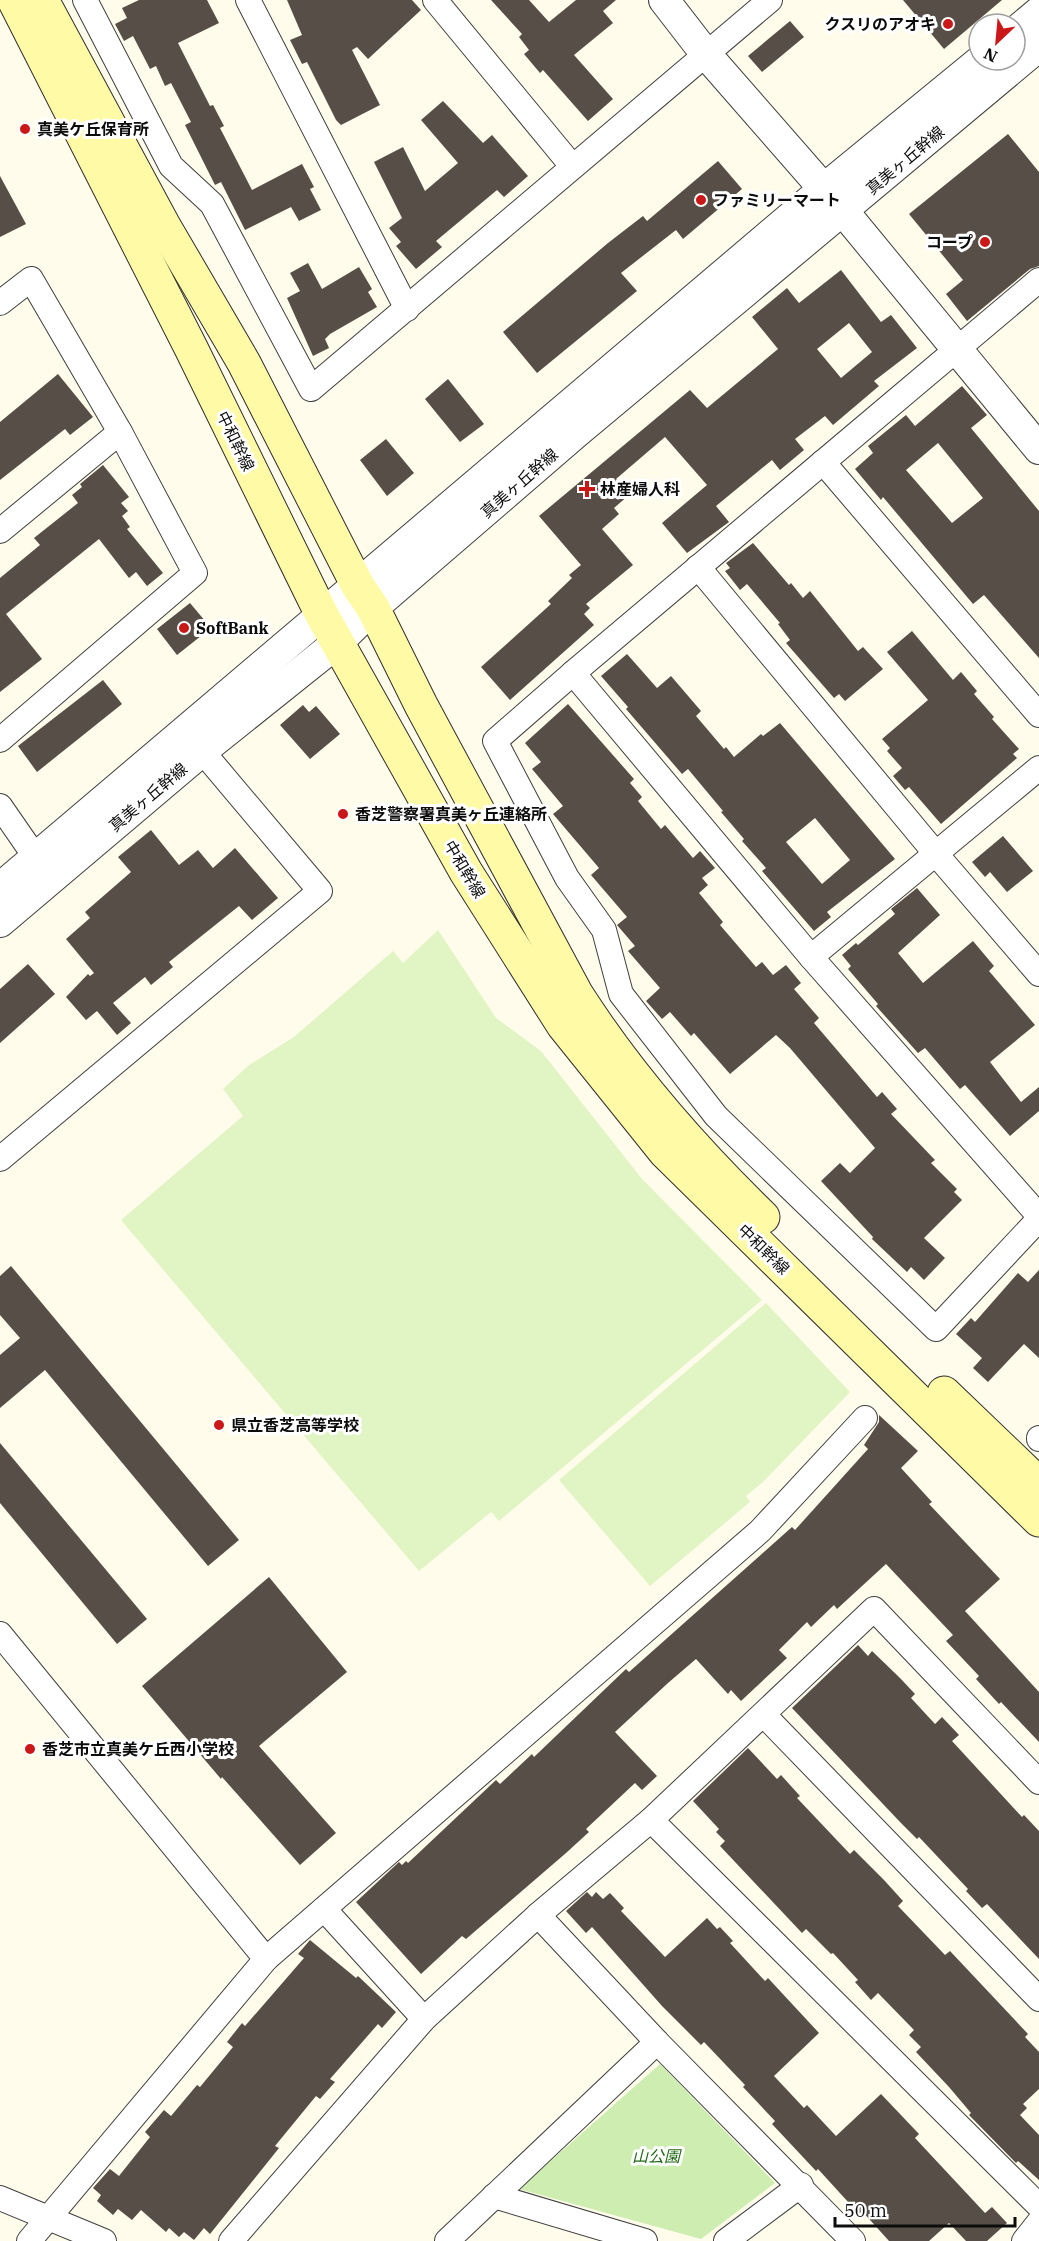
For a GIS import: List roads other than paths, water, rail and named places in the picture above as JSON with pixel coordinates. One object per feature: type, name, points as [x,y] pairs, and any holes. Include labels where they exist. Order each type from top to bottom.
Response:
[{"type":"main road","name":"中和幹線","points":[[14,0],[185,337],[329,629],[466,872],[563,1025],[665,1152],[1039,1520]]},
{"type":"main road","name":"中和幹線","points":[[42,0],[164,226],[244,363],[546,940],[599,1030],[681,1132],[1039,1484]]},
{"type":"street","points":[[85,0],[171,166],[212,204],[311,389],[770,0]]},
{"type":"street","points":[[248,0],[408,309]]},
{"type":"street","points":[[435,0],[572,166]]},
{"type":"street","points":[[663,0],[705,53],[825,188],[1039,449]]},
{"type":"street","points":[[1027,22],[1039,12]]},
{"type":"street","name":"真美ヶ丘幹線","points":[[365,597],[576,433],[844,212],[1039,46]]},
{"type":"street","name":"真美ヶ丘幹線","points":[[0,922],[202,751],[329,629],[825,188],[967,71]]},
{"type":"street","points":[[0,303],[31,279],[120,432],[195,573],[0,740]]},
{"type":"street","points":[[573,673],[812,957],[1039,1218],[936,1329],[716,1116],[621,994],[604,930],[567,878],[495,741],[573,673],[1039,279]]},
{"type":"street","points":[[0,531],[120,432]]},
{"type":"street","points":[[823,462],[1039,715]]},
{"type":"street","points":[[698,567],[936,854],[1039,974]]},
{"type":"street","name":"真美ヶ丘幹線","points":[[0,888],[329,629]]},
{"type":"street","points":[[0,1159],[320,891],[202,751]]},
{"type":"street","points":[[812,957],[1039,768]]},
{"type":"street","points":[[0,806],[36,858]]},
{"type":"street","points":[[29,2241],[266,1959],[760,1531],[865,1418]]},
{"type":"street","points":[[231,2241],[424,2019],[538,1915],[651,1820],[765,1715],[874,1609],[1039,1782]]},
{"type":"street","points":[[0,1634],[266,1959]]},
{"type":"street","points":[[765,1715],[1039,1999]]},
{"type":"street","points":[[651,1820],[1039,2206]]},
{"type":"street","points":[[324,1909],[424,2019]]},
{"type":"street","points":[[538,1915],[657,2042],[801,2185],[853,2241]]},
{"type":"street","points":[[447,2241],[657,2042]]},
{"type":"street","points":[[726,2241],[801,2185]]},
{"type":"street","points":[[495,2196],[645,2241]]},
{"type":"street","points":[[0,2198],[104,2241]]},
{"type":"street","points":[[1024,2241],[1039,2222]]},
{"type":"place","name":"クスリのアオキ","points":[[948,24]]},
{"type":"place","name":"真美ケ丘保育所","points":[[25,129]]},
{"type":"place","name":"ファミリーマート","points":[[701,200]]},
{"type":"place","name":"コープ","points":[[985,242]]},
{"type":"place","name":"林産婦人科","points":[[587,489]]},
{"type":"place","name":"SoftBank","points":[[184,628]]},
{"type":"place","name":"香芝警察署真美ヶ丘連絡所","points":[[343,814]]},
{"type":"place","name":"県立香芝高等学校","points":[[219,1425]]},
{"type":"place","name":"香芝市立真美ケ丘西小学校","points":[[30,1749]]},
{"type":"park label","name":"山公園","points":[[656,2156]]}]
